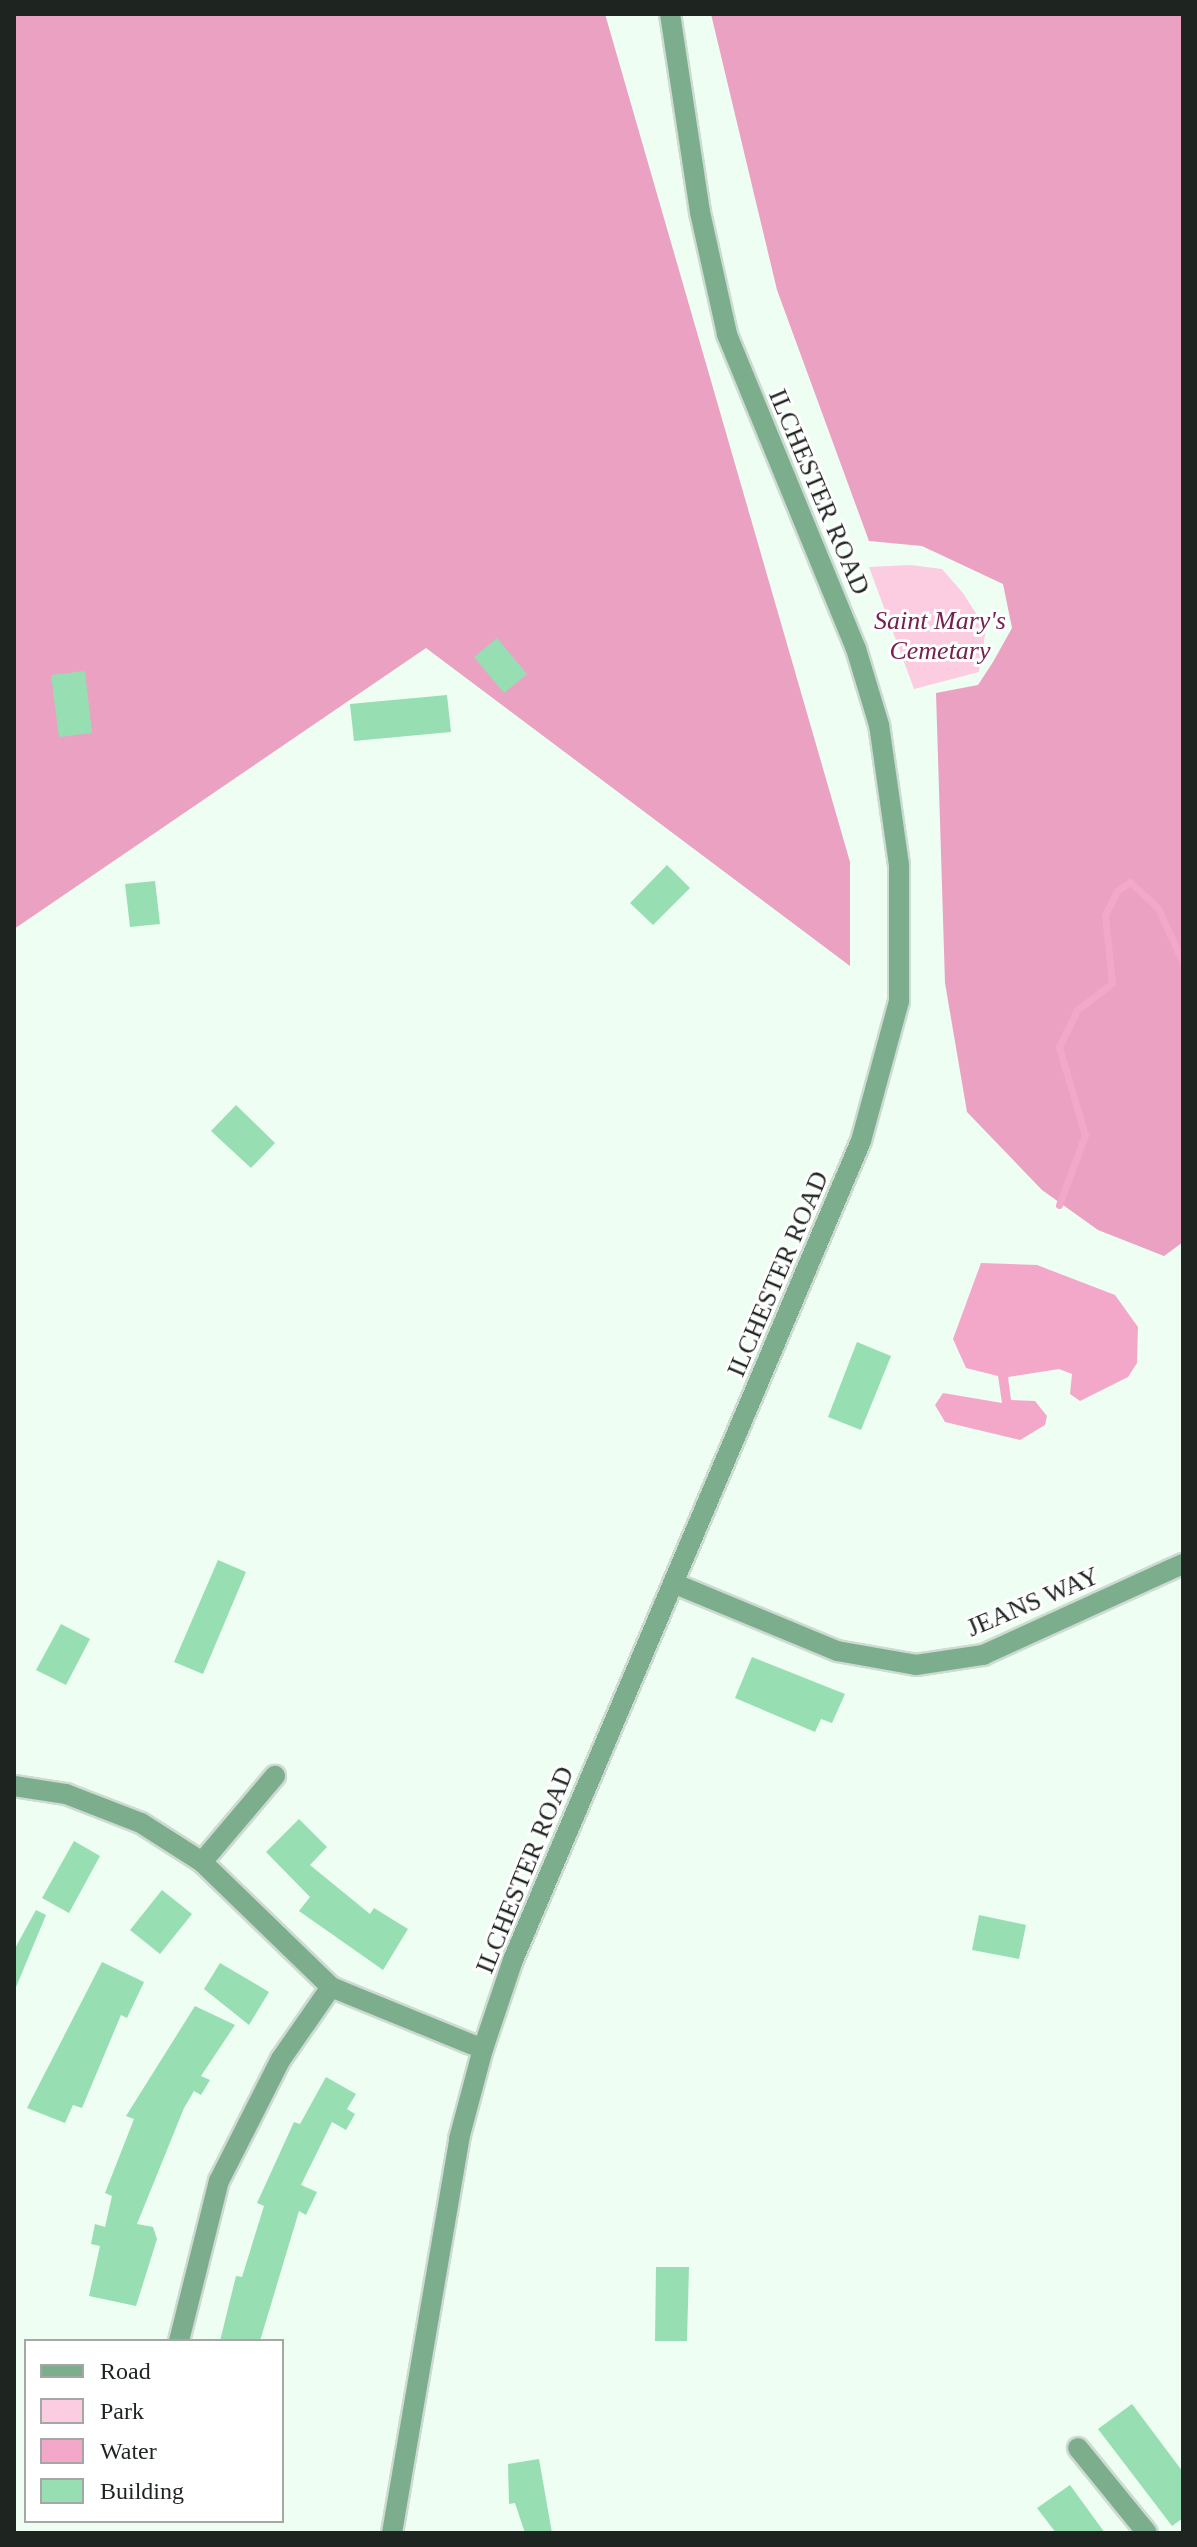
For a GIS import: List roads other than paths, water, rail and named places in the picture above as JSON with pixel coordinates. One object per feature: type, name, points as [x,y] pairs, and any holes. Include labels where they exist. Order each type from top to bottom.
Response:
[{"type":"street","name":"ILCHESTER ROAD","points":[[392,2533],[459,2139],[483,2049],[513,1960],[861,1141],[899,1001],[902,937],[879,725],[856,649],[727,334],[700,212],[670,14]]},
{"type":"street","name":"JEANS WAY","points":[[673,1583],[837,1651],[916,1665],[983,1655],[1183,1564]]},
{"type":"street","points":[[202,1862],[275,1776]]},
{"type":"street","points":[[14,1786],[108,1808],[202,1862],[331,1987],[483,2049]]},
{"type":"street","points":[[180,2339],[219,2181],[281,2059],[331,1987]]},
{"type":"street","points":[[1078,2448],[1147,2533]]},
{"type":"water","points":[[981,1263],[1037,1265],[1115,1295],[1138,1327],[1137,1363],[1128,1377],[1080,1401],[1070,1394],[1072,1374],[1059,1369],[1008,1377],[1011,1400],[1035,1401],[1047,1416],[1045,1425],[1020,1440],[945,1422],[935,1405],[943,1393],[1002,1403],[998,1376],[966,1368],[953,1339]]},
{"type":"waterway","points":[[1059,1205],[1085,1135],[1059,1047],[1077,1010],[1112,983],[1105,915],[1117,891],[1130,882],[1158,908],[1183,963]]},
{"type":"park label","name":"Saint Mary's Cemetary","points":[[940,636]]}]
